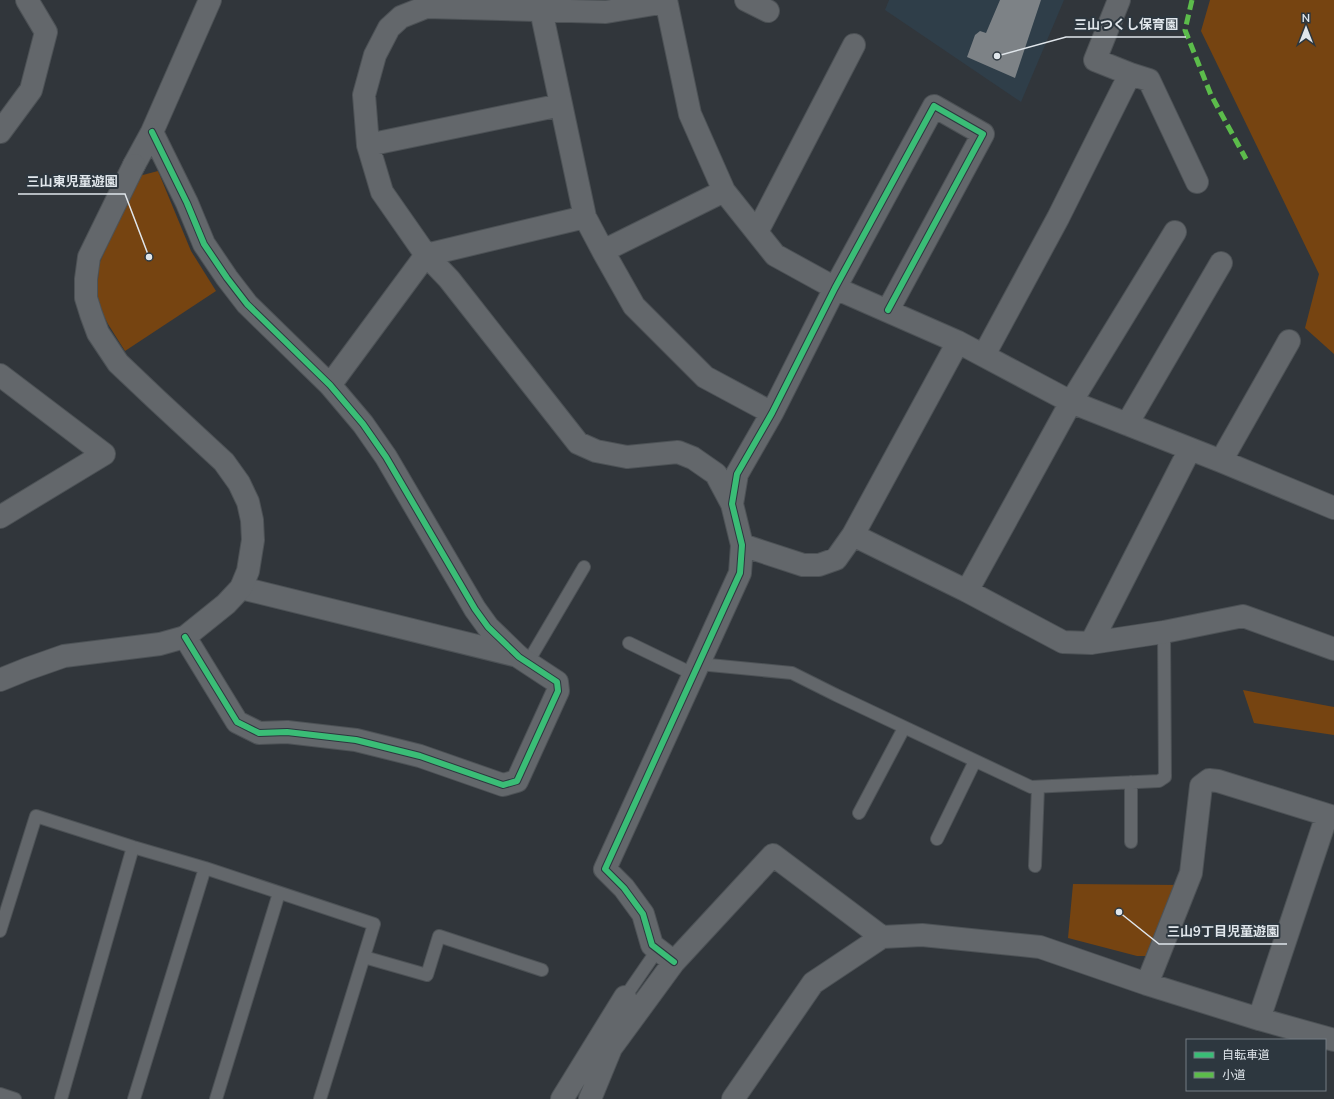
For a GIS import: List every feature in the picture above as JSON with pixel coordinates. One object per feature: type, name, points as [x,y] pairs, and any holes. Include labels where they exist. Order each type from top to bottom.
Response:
[{"type":"street","points":[[0,132],[31,90],[46,32],[28,0]]},
{"type":"street","points":[[0,680],[64,656],[160,644],[185,637],[221,608],[241,588],[248,571],[253,540],[252,520],[248,502],[239,484],[224,462],[118,363],[98,332],[86,298],[86,279],[89,257],[134,165],[152,132],[210,0]]},
{"type":"street","points":[[746,0],[768,11]]},
{"type":"street","points":[[1119,0],[1094,60],[1149,80],[1197,182]]},
{"type":"street","points":[[666,955],[652,945],[643,914],[624,888],[605,869],[740,573],[742,544],[732,504],[716,474],[693,458],[678,452],[627,457],[596,451],[578,442],[449,279],[426,255],[382,192],[368,145],[364,95],[375,55],[389,28],[401,16],[426,7],[606,12],[666,1],[690,114],[724,191],[776,255],[835,288],[958,342],[1071,402],[1221,461],[1334,508]]},
{"type":"street","points":[[541,10],[585,217],[602,251],[634,306],[705,377],[772,413]]},
{"type":"street","points":[[757,232],[854,45]]},
{"type":"street","points":[[984,355],[1058,218],[1130,74]]},
{"type":"street","points":[[368,145],[561,105]]},
{"type":"street","points":[[732,504],[737,474],[772,413],[835,288],[934,106],[984,134],[888,310]]},
{"type":"street","points":[[152,132],[187,203],[204,244],[227,278],[247,304],[330,385],[363,424],[386,457],[475,609],[488,627],[524,659],[557,682],[558,691],[517,781],[503,785],[420,756],[356,740],[287,732],[259,733],[237,722],[185,637]]},
{"type":"street","points":[[602,251],[724,191]]},
{"type":"street","points":[[330,385],[426,255],[585,217]]},
{"type":"street","points":[[967,591],[1071,402],[1175,232]]},
{"type":"street","points":[[1127,424],[1221,263]]},
{"type":"street","points":[[1221,461],[1289,340]]},
{"type":"street","points":[[742,544],[803,565],[819,565],[836,559],[853,535],[958,342]]},
{"type":"street","points":[[0,375],[104,454],[0,517]]},
{"type":"street","points":[[1091,643],[1190,449]]},
{"type":"street","points":[[853,535],[967,591],[1063,642],[1091,643],[1164,632],[1243,616],[1334,649]]},
{"type":"street","points":[[241,588],[524,659]]},
{"type":"street","points":[[1147,984],[1192,872],[1201,786],[1209,780],[1218,781],[1331,816],[1259,1019]]},
{"type":"street","points":[[590,1099],[611,1048],[666,955],[772,855],[882,937]]},
{"type":"street","points":[[732,1099],[813,983],[882,937],[922,935],[1040,947],[1147,984],[1259,1019],[1334,1040]]},
{"type":"street","points":[[562,1099],[626,997]]},
{"type":"lane","points":[[524,659],[584,567]]},
{"type":"lane","points":[[629,643],[696,669],[792,673],[836,696],[1031,787],[1038,787],[1159,781],[1165,777],[1164,632]]},
{"type":"lane","points":[[859,813],[904,728]]},
{"type":"lane","points":[[937,839],[975,761]]},
{"type":"lane","points":[[1130,782],[1131,842]]},
{"type":"lane","points":[[1035,866],[1038,787]]},
{"type":"lane","points":[[0,931],[36,816],[205,868],[374,924],[320,1099]]},
{"type":"lane","points":[[60,1099],[133,847]]},
{"type":"lane","points":[[134,1099],[205,868]]},
{"type":"lane","points":[[216,1099],[279,893]]},
{"type":"lane","points":[[364,957],[427,975],[439,936],[542,970]]},
{"type":"lane","points":[[626,997],[666,955]]},
{"type":"lane","points":[[0,1094],[15,1099]]},
{"type":"shaded area","points":[[889,0],[1064,0],[1021,102],[885,10]]},
{"type":"shaded area","points":[[1210,0],[1334,0],[1334,354],[1305,328],[1319,274],[1201,31]]},
{"type":"shaded area","points":[[158,171],[191,251],[216,291],[125,351],[101,310],[97,294],[99,264],[139,176]]},
{"type":"shaded area","points":[[1243,690],[1334,707],[1334,735],[1254,723]]},
{"type":"shaded area","points":[[1073,884],[1179,885],[1146,956],[1137,956],[1068,938]]},
{"type":"building","points":[[1000,0],[1041,0],[1015,78],[967,57],[975,35],[980,31],[986,33]]},
{"type":"marked path","points":[[1192,0],[1185,30],[1211,95],[1246,159]]},
{"type":"cycle path","points":[[674,962],[652,945],[643,914],[624,888],[605,869],[740,573],[742,545],[732,504],[737,474],[772,413],[835,288],[934,106],[983,134],[888,310]]},
{"type":"cycle path","points":[[152,132],[187,203],[204,244],[227,278],[247,304],[330,385],[363,424],[386,457],[475,609],[488,627],[519,657],[557,682],[558,691],[517,781],[503,785],[420,756],[356,740],[287,732],[259,733],[237,722],[185,637]]},
{"type":"place","name":"三山つくし保育園","points":[[997,56]]},
{"type":"place","name":"三山東児童遊園","points":[[149,257]]},
{"type":"place","name":"三山9丁目児童遊園","points":[[1119,912]]}]
